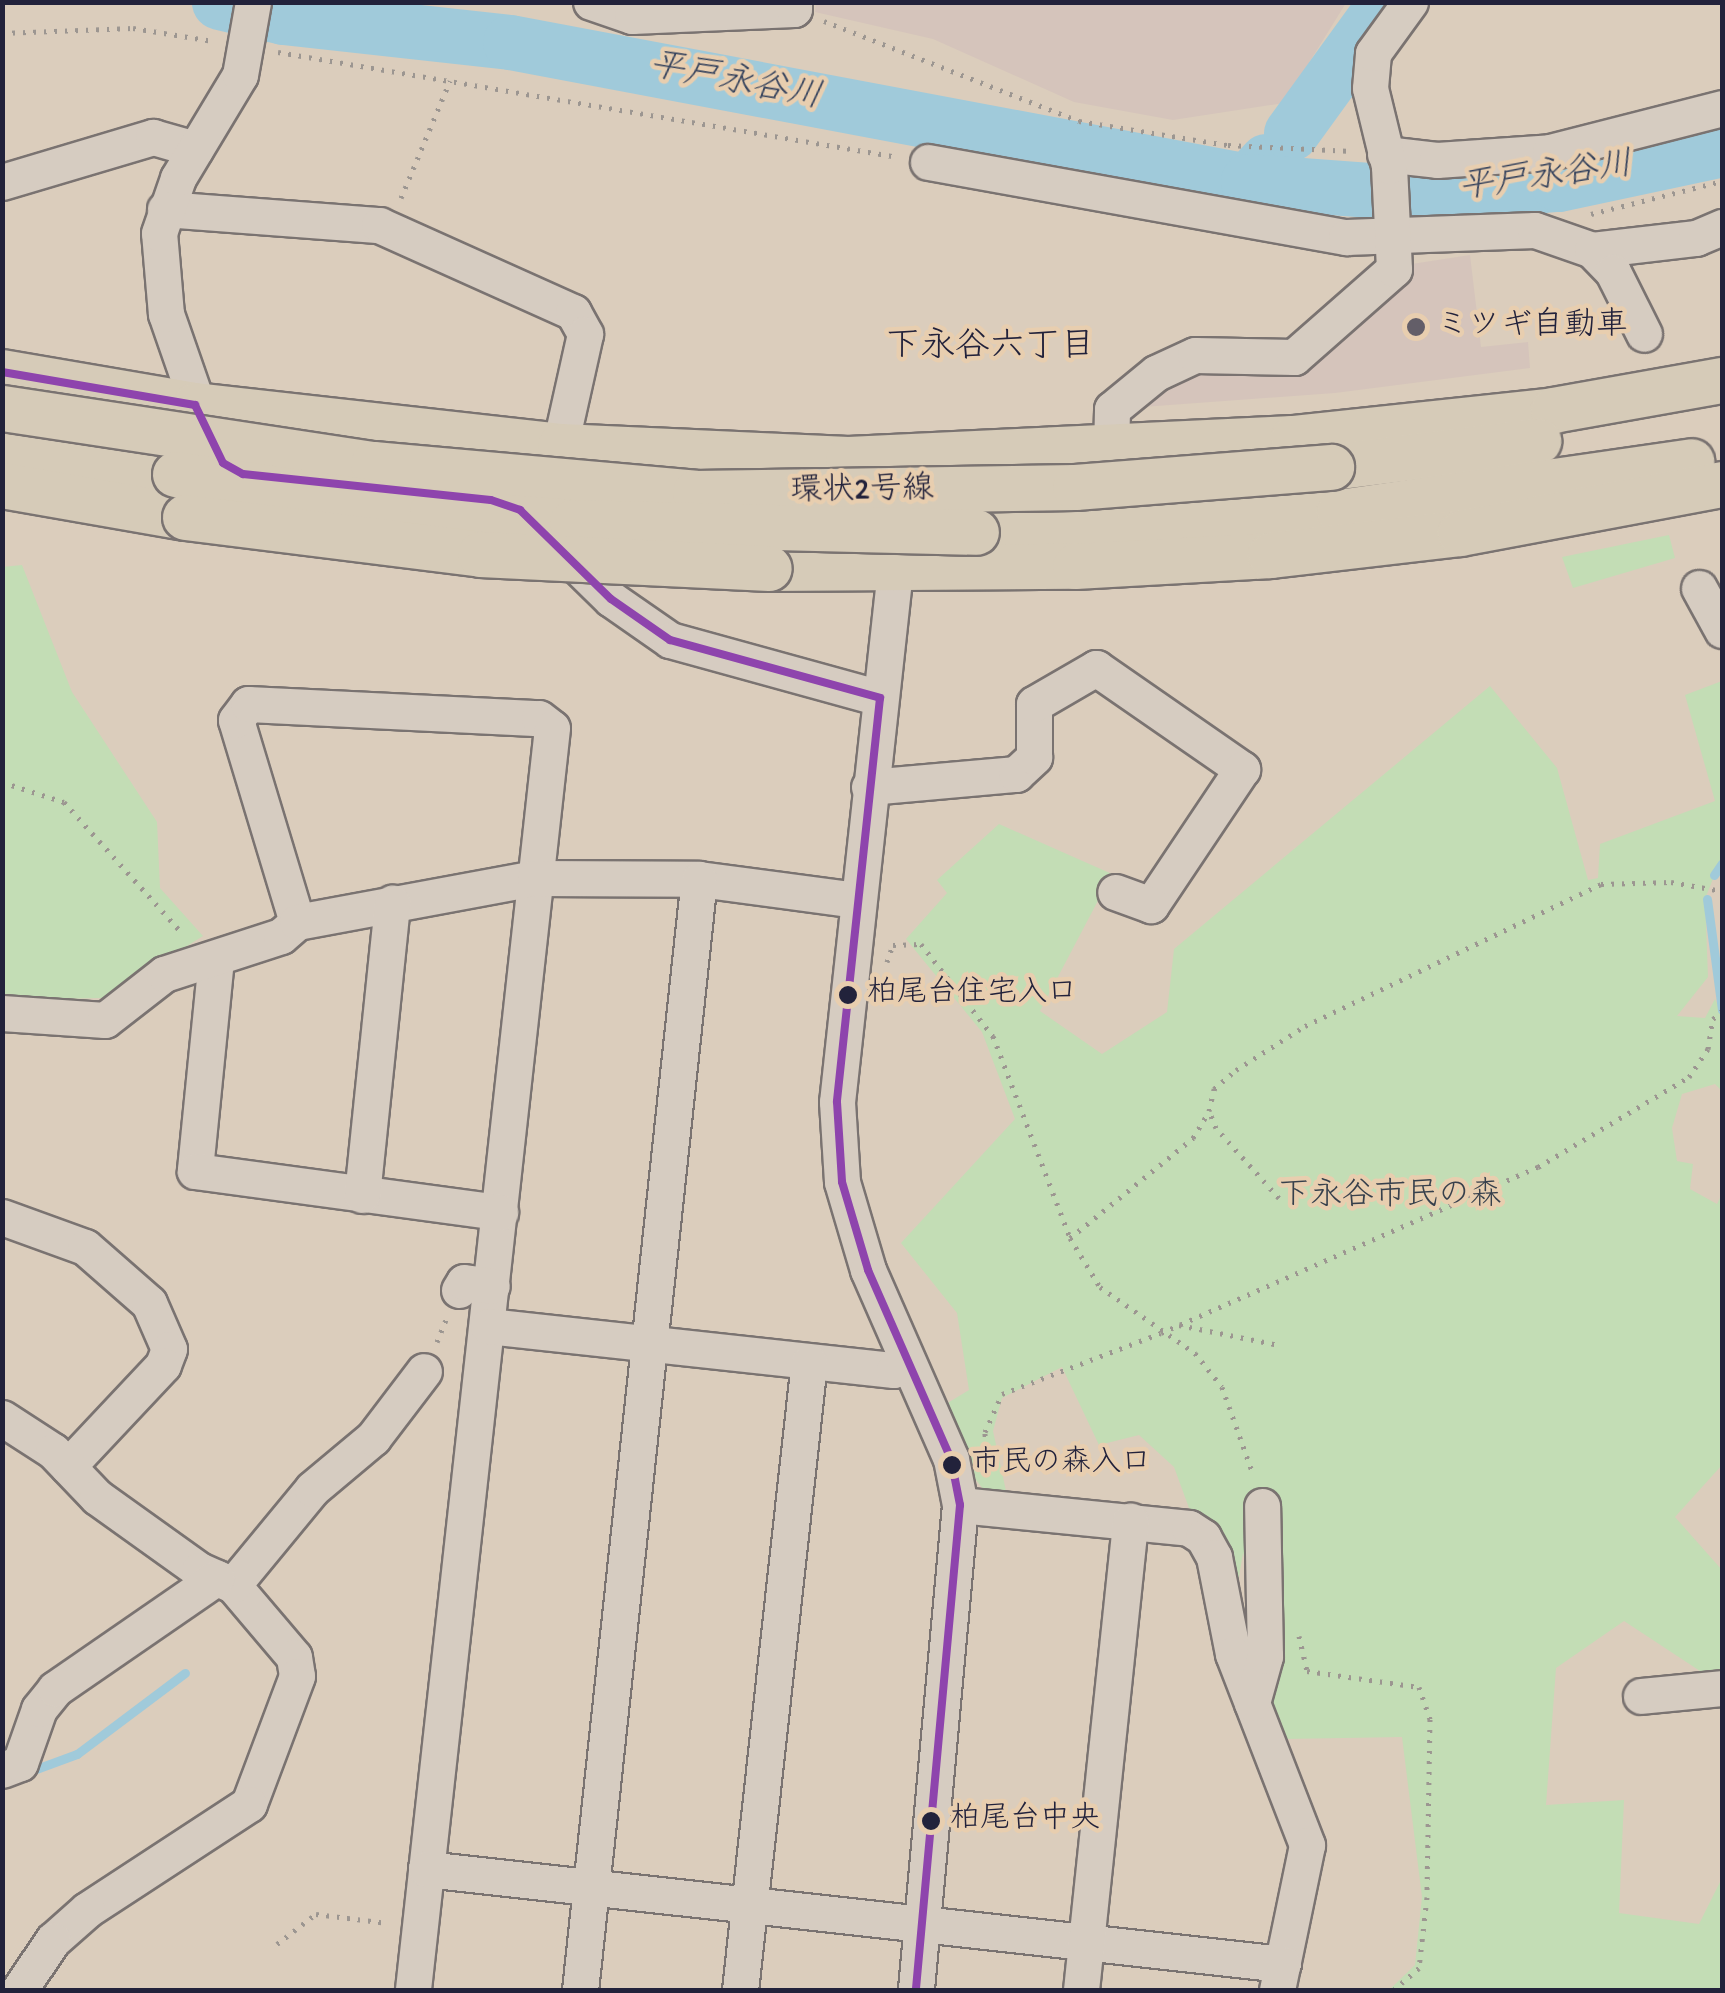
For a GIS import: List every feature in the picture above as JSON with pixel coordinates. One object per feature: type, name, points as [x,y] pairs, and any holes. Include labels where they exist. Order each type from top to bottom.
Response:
[{"type":"main road","points":[[2,372],[195,405],[560,446],[848,458],[1111,451],[1553,410],[1722,380]]},
{"type":"main road","name":"環状2号線","points":[[2,408],[373,464],[695,493],[1058,488],[1331,468],[1722,408]]},
{"type":"main road","name":"環状2号線","points":[[2,447],[432,510],[641,526],[976,532],[1339,512],[1722,456]]},
{"type":"main road","points":[[2,485],[184,517],[480,554],[895,570],[1270,556],[1460,533],[1722,484]]},
{"type":"street","points":[[590,2],[632,16],[794,6]]},
{"type":"street","points":[[1111,451],[1112,409],[1156,372],[1195,354],[1294,357],[1394,269],[1397,236],[1387,160],[1370,88],[1373,53],[1410,2]]},
{"type":"street","points":[[251,28],[240,75],[194,149],[165,209],[158,272],[195,405],[223,463],[242,474],[491,500],[520,510],[611,600],[670,640],[880,698]]},
{"type":"street","points":[[1387,160],[1550,152],[1722,108]]},
{"type":"street","points":[[2,182],[153,137],[194,149]]},
{"type":"street","points":[[928,162],[1346,236],[1535,230],[1592,250],[1696,238],[1722,227]]},
{"type":"street","points":[[165,209],[385,228],[574,312],[585,334],[560,446]]},
{"type":"street","points":[[1592,250],[1612,272],[1644,334]]},
{"type":"street","points":[[895,570],[856,900],[838,1102],[842,1182],[868,1270],[976,1506],[916,1990]]},
{"type":"street","points":[[1698,588],[1722,630]]},
{"type":"street","points":[[869,787],[1016,774],[1034,757],[1034,704],[1096,668],[1242,769],[1151,904],[1116,892]]},
{"type":"street","points":[[297,922],[236,720],[248,704],[539,718],[552,728],[500,1212],[476,1288],[488,1326],[412,1990]]},
{"type":"street","points":[[2,1013],[104,1020],[164,974],[280,936],[297,922],[536,878],[700,879],[856,900]]},
{"type":"street","points":[[580,1990],[700,879]]},
{"type":"street","points":[[362,1194],[392,903]]},
{"type":"street","points":[[216,959],[195,1171],[500,1212]]},
{"type":"street","points":[[2,1217],[85,1247],[149,1302],[168,1349],[163,1365],[68,1466]]},
{"type":"street","points":[[488,1326],[894,1370],[908,1362]]},
{"type":"street","points":[[740,1990],[809,1362]]},
{"type":"street","points":[[2,1770],[20,1763],[39,1710],[55,1689],[225,1581],[312,1489],[373,1438],[424,1371]]},
{"type":"street","points":[[2,1418],[68,1466],[97,1497],[225,1581],[294,1657],[296,1676],[249,1804],[86,1910],[53,1940],[18,1990]]},
{"type":"street","points":[[426,1869],[1087,1941],[1280,1977],[1308,1845],[1252,1704],[1203,1537],[1189,1528],[976,1506]]},
{"type":"street","points":[[1252,1704],[1266,1656],[1262,1506]]},
{"type":"street","points":[[1081,1990],[1130,1520]]},
{"type":"street","points":[[1640,1696],[1722,1688]]},
{"type":"path","points":[[794,6],[1079,121],[1228,144],[1387,160]]},
{"type":"path","points":[[2,33],[251,28],[450,81],[928,162]]},
{"type":"path","points":[[385,228],[442,111],[450,81]]},
{"type":"path","points":[[1535,230],[1722,181]]},
{"type":"path","points":[[2,782],[64,802],[173,924]]},
{"type":"path","points":[[1070,1238],[1193,1138],[1210,1111],[1214,1089],[1236,1070],[1306,1026],[1600,884],[1671,882],[1722,890]]},
{"type":"path","points":[[893,945],[921,944],[993,1036],[1070,1238],[1100,1287],[1195,1353],[1222,1387],[1262,1506]]},
{"type":"path","points":[[976,1506],[984,1432],[1002,1394],[1161,1332],[1538,1167],[1688,1077],[1708,1049],[1713,1019],[1722,1011]]},
{"type":"path","points":[[1210,1111],[1216,1128],[1279,1198]]},
{"type":"path","points":[[424,1371],[476,1288]]},
{"type":"path","points":[[1176,1324],[1279,1345]]},
{"type":"path","points":[[1298,1632],[1308,1671],[1418,1687],[1430,1719],[1428,1897],[1419,1968],[1394,1990]]},
{"type":"path","points":[[277,1944],[316,1914],[420,1926]]},
{"type":"shaded area","points":[[816,2],[1346,3],[1284,103],[1173,120],[1074,102],[933,39],[815,12]]},
{"type":"shaded area","name":"ミツギ自動車","points":[[1470,255],[1481,347],[1528,342],[1530,368],[1335,393],[1129,408],[1179,371],[1307,366],[1370,312],[1405,265]]},
{"type":"green space","points":[[1669,535],[1675,558],[1573,588],[1562,557]]},
{"type":"green space","points":[[22,565],[72,692],[157,822],[160,888],[203,936],[104,998],[3,1000],[2,567]]},
{"type":"green space","name":"下永谷市民の森","points":[[1722,681],[1722,856],[1705,899],[1708,977],[1677,1016],[1705,1018],[1715,999],[1722,1014],[1722,1091],[1715,1084],[1682,1094],[1672,1128],[1677,1161],[1693,1164],[1690,1189],[1717,1204],[1722,1194],[1722,1465],[1675,1517],[1722,1570],[1722,1680],[1679,1704],[1700,1671],[1624,1621],[1556,1668],[1546,1805],[1624,1800],[1619,1913],[1699,1924],[1722,1878],[1722,1990],[1389,1990],[1415,1965],[1422,1897],[1402,1737],[1284,1739],[1258,1658],[1263,1637],[1243,1553],[1237,1588],[1219,1527],[1189,1508],[1174,1467],[1139,1435],[1099,1445],[1062,1367],[1002,1398],[993,1431],[1006,1491],[983,1489],[973,1476],[946,1404],[969,1390],[957,1313],[901,1243],[1015,1119],[982,1032],[906,939],[947,893],[937,880],[999,824],[1112,874],[1040,1011],[1102,1054],[1167,1012],[1174,949],[1490,686],[1557,768],[1588,880],[1598,878],[1600,844],[1715,801],[1685,695]]},
{"type":"waterway","name":"平戸永谷川","points":[[219,2],[283,17],[510,42],[1248,181],[1266,161]]},
{"type":"waterway","name":"平戸永谷川","points":[[1291,133],[1386,2]]},
{"type":"waterway","name":"平戸永谷川","points":[[1248,181],[1427,194],[1558,184],[1722,149]]},
{"type":"waterway","points":[[1714,875],[1722,863]]},
{"type":"waterway","points":[[1707,899],[1722,1010]]},
{"type":"waterway","points":[[28,1772],[77,1754],[185,1673]]},
{"type":"transit line","points":[[2,372],[195,405],[223,463],[243,474],[491,500],[520,510],[611,599],[670,640],[880,698]]},
{"type":"transit line","points":[[880,698],[837,1102],[842,1182],[868,1270],[951,1459],[960,1505],[916,1990]]},
{"type":"place","name":"ミツギ自動車","points":[[1416,327]]},
{"type":"place","name":"柏尾台住宅入口","points":[[848,995]]},
{"type":"place","name":"市民の森入口","points":[[952,1465]]},
{"type":"place","name":"柏尾台中央","points":[[931,1821]]},
{"type":"district","name":"下永谷六丁目","points":[[990,349]]}]
